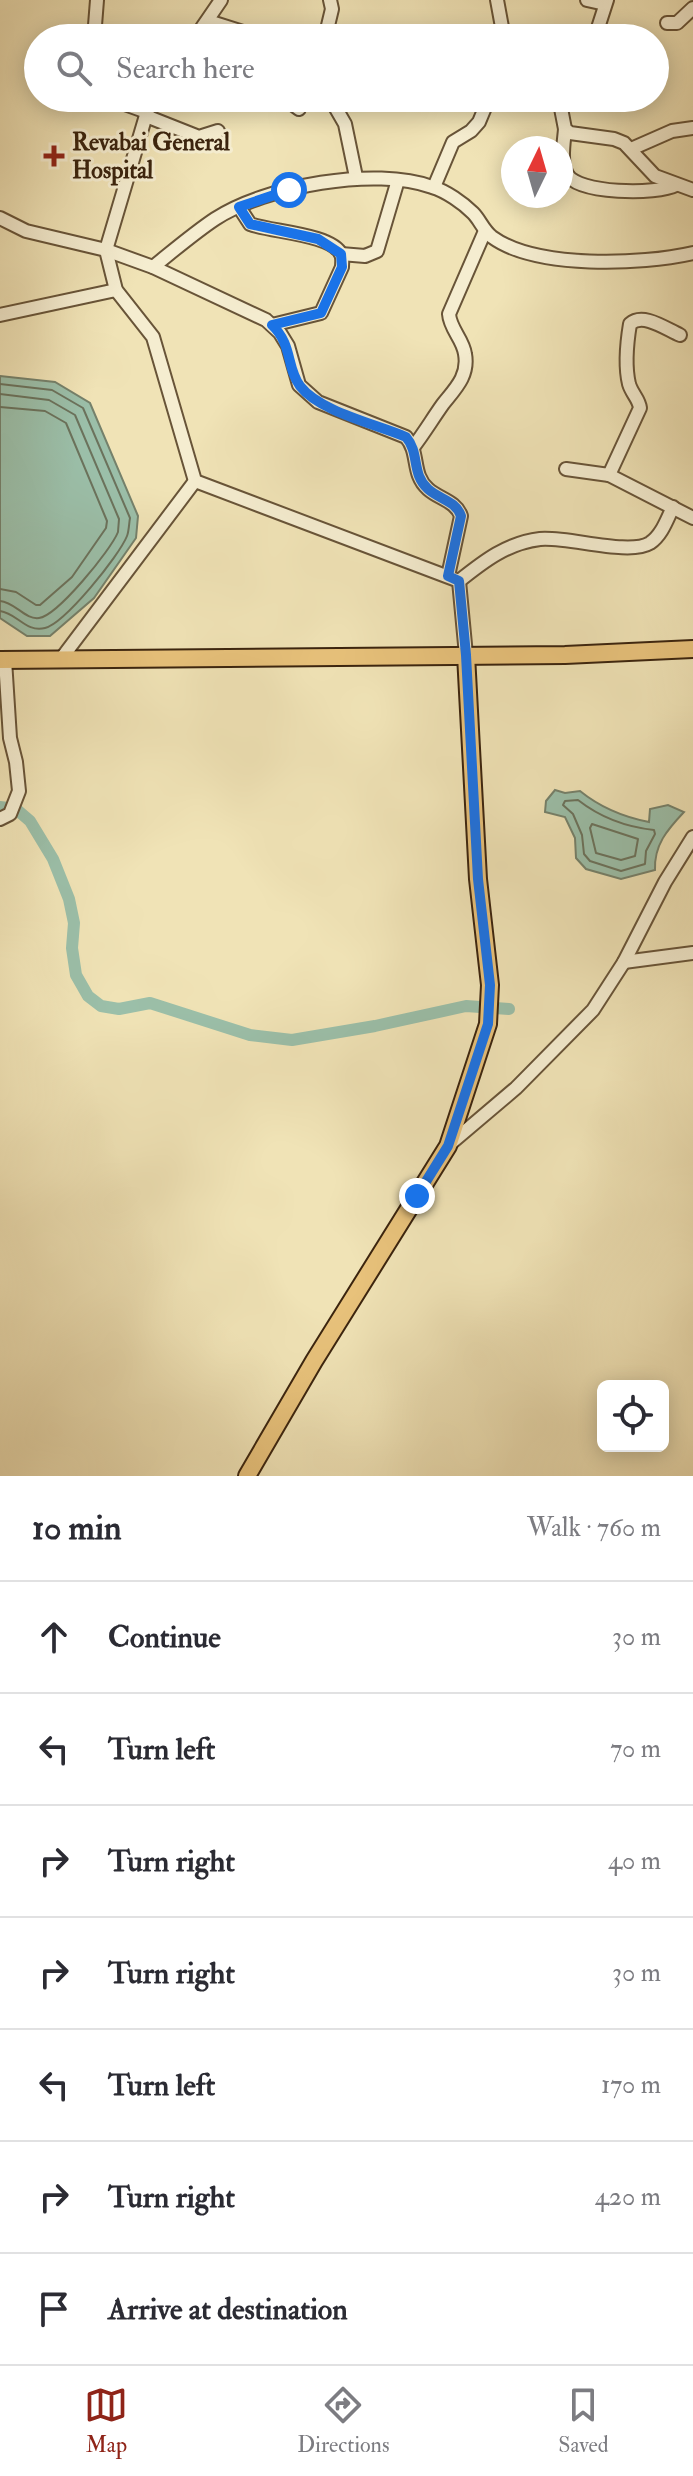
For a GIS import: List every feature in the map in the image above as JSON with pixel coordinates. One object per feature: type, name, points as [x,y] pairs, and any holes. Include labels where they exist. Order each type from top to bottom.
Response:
[{"type":"main road","points":[[2,660],[565,655],[693,649]]},
{"type":"main road","points":[[247,1476],[314,1361],[448,1146],[488,1024],[490,985],[478,879],[466,655]]},
{"type":"street","points":[[95,24],[97,0]]},
{"type":"street","points":[[206,24],[221,0]]},
{"type":"street","points":[[328,24],[332,9],[330,0]]},
{"type":"street","points":[[497,0],[501,24]]},
{"type":"street","points":[[587,0],[606,2],[599,24]]},
{"type":"street","points":[[693,8],[693,22]]},
{"type":"street","points":[[667,23],[677,23],[693,8]]},
{"type":"street","points":[[208,21],[218,24]]},
{"type":"street","points":[[142,112],[199,137],[218,131]]},
{"type":"street","points":[[338,112],[345,124],[356,177]]},
{"type":"street","points":[[434,187],[453,142],[471,131],[483,112]]},
{"type":"street","points":[[562,112],[565,170],[573,180],[606,189],[643,192],[667,190],[676,185]]},
{"type":"street","points":[[147,114],[106,250],[116,290],[153,337],[195,481]]},
{"type":"street","points":[[631,149],[672,131],[693,128]]},
{"type":"street","points":[[565,129],[581,135],[614,139],[631,149],[655,176],[693,190]]},
{"type":"street","points":[[153,267],[216,218],[239,207],[303,186],[356,177],[434,187],[472,212],[494,238],[515,248],[557,258],[600,263],[693,253]]},
{"type":"street","points":[[239,207],[250,224],[318,239],[341,254],[365,256],[377,251],[398,180]]},
{"type":"street","points":[[0,218],[26,231],[106,250],[153,267],[248,311],[272,325],[288,346],[299,385],[318,402],[406,437],[414,446],[418,476],[427,488],[458,508],[461,516],[453,578],[466,655]]},
{"type":"street","points":[[414,446],[464,375],[465,351],[450,323],[449,314],[485,231]]},
{"type":"street","points":[[272,325],[321,313],[342,267],[341,254]]},
{"type":"street","points":[[0,315],[116,290]]},
{"type":"street","points":[[609,475],[640,408],[629,383],[630,324],[635,319],[643,319],[680,335]]},
{"type":"street","points":[[566,469],[609,475],[693,518]]},
{"type":"street","points":[[195,481],[453,578]]},
{"type":"street","points":[[61,659],[195,481]]},
{"type":"street","points":[[453,578],[492,556],[524,542],[544,538],[632,547],[649,543],[660,534],[673,507]]},
{"type":"street","points":[[2,660],[19,791],[9,812]]},
{"type":"street","points":[[448,1146],[516,1088],[593,1010],[624,962],[665,882],[693,837]]},
{"type":"street","points":[[624,962],[693,953]]},
{"type":"water","points":[[0,376],[55,382],[90,403],[138,516],[136,538],[94,598],[50,636],[27,636],[0,618]]},
{"type":"water","points":[[555,790],[565,793],[580,791],[613,811],[649,822],[650,809],[668,805],[684,812],[663,838],[655,870],[621,879],[586,869],[576,858],[575,838],[565,817],[545,812],[546,801]]},
{"type":"waterway","points":[[0,807],[16,809],[30,821],[53,859],[69,899],[74,923],[72,948],[76,975],[88,996],[101,1006],[119,1009],[150,1003],[250,1035],[292,1040],[466,1006],[509,1009]]},
{"type":"place","name":"Revabai General Hospital","points":[[54,156]]},
{"type":"route","points":[[289,190],[239,207],[250,224],[318,239],[336,249],[343,259],[321,313],[272,325],[288,346],[299,385],[318,402],[406,437],[414,446],[418,476],[427,488],[458,508],[461,516],[448,576],[459,581],[466,655],[478,879],[490,985],[488,1024],[448,1146],[417,1196]]}]
